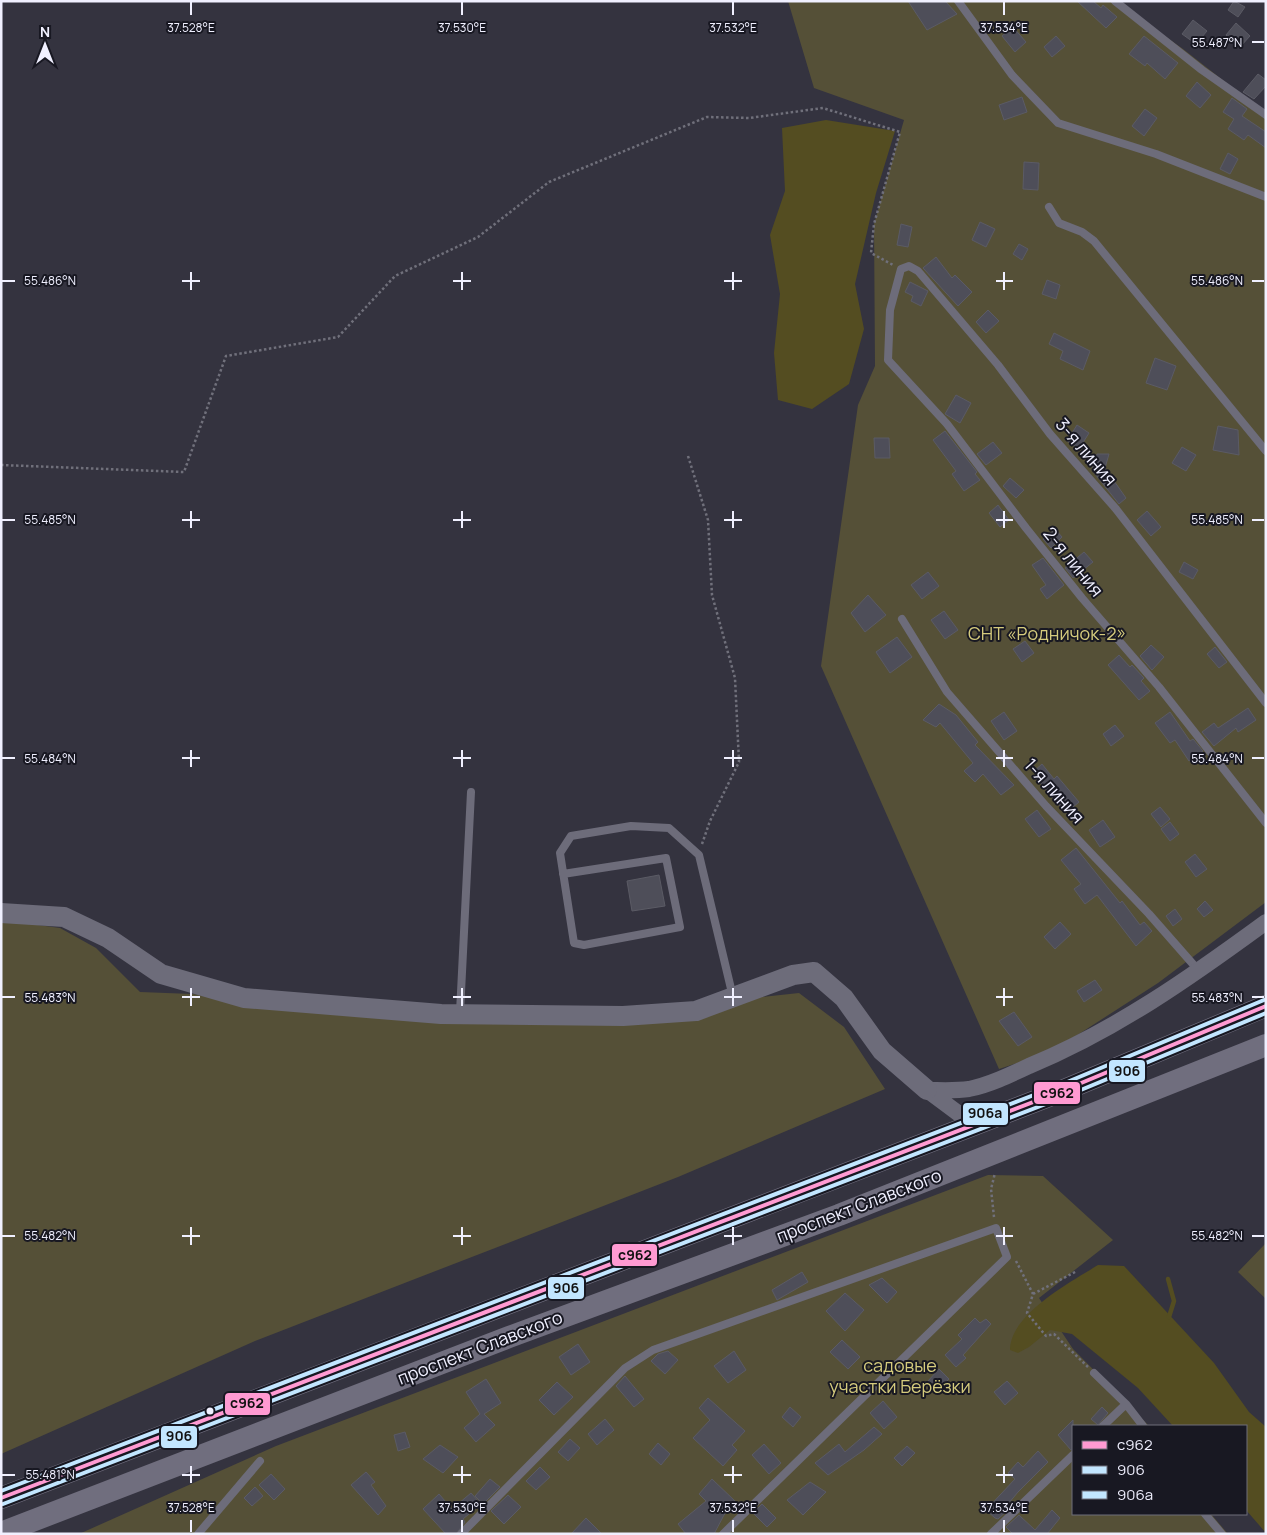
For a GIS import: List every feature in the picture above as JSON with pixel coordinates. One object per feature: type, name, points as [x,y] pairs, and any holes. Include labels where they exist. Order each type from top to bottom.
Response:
[{"type":"main road","name":"проспект Славского","points":[[1,1498],[1070,1088],[1266,1006]]},
{"type":"main road","name":"проспект Славского","points":[[1,1532],[509,1337],[839,1215],[1266,1045]]},
{"type":"street","points":[[1,913],[64,917],[108,938],[161,974],[244,998],[460,1015],[623,1016],[696,1011],[793,975],[814,972],[844,998],[882,1051],[927,1090],[974,1125]]},
{"type":"street","points":[[927,1090],[968,1089],[998,1080],[1070,1049],[1120,1022],[1199,971],[1266,922]]},
{"type":"lane","points":[[958,1],[1012,75],[1058,123],[1156,154],[1266,197]]},
{"type":"lane","points":[[1115,1],[1202,70],[1266,115]]},
{"type":"lane","points":[[1049,207],[1059,223],[1082,232],[1094,241],[1266,451]]},
{"type":"lane","name":"3-я линия","points":[[901,269],[909,266],[918,271],[998,365],[1050,434],[1116,509],[1266,703]]},
{"type":"lane","name":"2-я линия","points":[[901,269],[890,310],[888,360],[947,424],[1033,536],[1159,687],[1266,823]]},
{"type":"lane","name":"1-я линия","points":[[902,619],[947,692],[1046,806],[1149,914],[1199,971]]},
{"type":"lane","points":[[460,1015],[471,792]]},
{"type":"lane","points":[[563,874],[666,858],[680,927],[584,945],[574,943],[563,874],[560,852],[571,836],[631,826],[669,828],[698,855],[733,997]]},
{"type":"lane","points":[[461,1534],[625,1368],[653,1350],[996,1228],[1007,1257],[723,1534]]},
{"type":"lane","points":[[1094,1373],[1126,1404],[1142,1425]]},
{"type":"lane","points":[[1104,1425],[1126,1404]]},
{"type":"lane","points":[[991,1534],[1072,1456]]},
{"type":"lane","points":[[198,1534],[260,1462]]},
{"type":"lane","points":[[1206,1515],[1222,1534]]},
{"type":"path","points":[[1,465],[184,472],[226,356],[338,337],[395,276],[478,237],[549,182],[706,117],[749,118],[823,108],[900,132],[874,224],[871,253],[901,269]]},
{"type":"path","points":[[688,456],[708,520],[712,595],[735,678],[738,762],[710,820],[698,855]]},
{"type":"path","points":[[991,1155],[996,1169],[992,1189],[996,1228]]},
{"type":"path","points":[[1007,1257],[1013,1257],[1034,1294]]},
{"type":"path","points":[[1077,1271],[1034,1294],[1027,1314],[1046,1336],[1054,1334],[1094,1373]]},
{"type":"green space","name":"СНТ «Родничок-2»","points":[[788,1],[1119,1],[1125,8],[1183,49],[1266,114],[1266,902],[1158,983],[1051,1052],[999,1069],[821,666],[858,405],[875,366],[874,224],[904,120],[814,88]]},
{"type":"green space","points":[[1,920],[60,928],[96,948],[140,992],[192,994],[347,1013],[543,1020],[799,993],[844,1027],[885,1089],[678,1177],[255,1341],[1,1454]]},
{"type":"green space","name":"садовые участки Берёзки","points":[[988,1175],[1043,1176],[1113,1240],[1039,1298],[1073,1349],[1148,1425],[1072,1425],[1072,1515],[1212,1515],[1228,1534],[79,1534],[276,1446]]},
{"type":"green space","points":[[1266,1243],[1266,1299],[1238,1272]]},
{"type":"shaded area","points":[[826,120],[895,131],[876,193],[855,284],[864,329],[849,384],[812,409],[778,400],[774,353],[780,294],[770,235],[785,191],[782,128]]},
{"type":"shaded area","points":[[1098,1265],[1124,1266],[1214,1363],[1249,1412],[1266,1427],[1266,1533],[1247,1511],[1247,1425],[1172,1425],[1138,1388],[1072,1334],[1050,1330],[1029,1347],[1018,1353],[1010,1350],[1013,1337],[1020,1324],[1044,1300]]},
{"type":"building","points":[[908,1],[945,1],[957,14],[927,30]]},
{"type":"building","points":[[1077,1],[1093,1],[1101,8],[1103,5],[1117,17],[1106,28]]},
{"type":"building","points":[[1234,1],[1245,7],[1238,17],[1228,10]]},
{"type":"building","points":[[1193,20],[1207,31],[1196,44],[1182,34]]},
{"type":"building","points":[[1236,23],[1250,36],[1240,47],[1226,35]]},
{"type":"building","points":[[1013,27],[1026,42],[1015,52],[1002,36]]},
{"type":"building","points":[[1056,36],[1065,46],[1052,57],[1044,47]]},
{"type":"building","points":[[1144,36],[1178,63],[1165,79],[1147,63],[1145,66],[1129,54]]},
{"type":"building","points":[[1258,74],[1266,80],[1266,86],[1254,99],[1243,92]]},
{"type":"building","points":[[1197,82],[1211,95],[1200,108],[1186,96]]},
{"type":"building","points":[[1022,97],[1027,112],[1004,120],[999,105]]},
{"type":"building","points":[[1232,98],[1247,109],[1242,116],[1266,132],[1266,148],[1248,135],[1244,140],[1228,129],[1234,119],[1223,112]]},
{"type":"building","points":[[1145,109],[1157,118],[1144,136],[1132,126]]},
{"type":"building","points":[[1228,153],[1238,159],[1230,174],[1220,169]]},
{"type":"building","points":[[1024,162],[1039,163],[1038,190],[1023,189]]},
{"type":"building","points":[[980,222],[995,229],[986,247],[972,240]]},
{"type":"building","points":[[901,224],[912,227],[908,247],[897,245]]},
{"type":"building","points":[[1019,244],[1028,249],[1022,260],[1013,254]]},
{"type":"building","points":[[936,257],[952,278],[955,275],[972,292],[958,306],[923,268]]},
{"type":"building","points":[[1047,280],[1060,285],[1056,299],[1042,294]]},
{"type":"building","points":[[910,282],[928,291],[921,306],[911,301],[913,296],[905,292]]},
{"type":"building","points":[[988,310],[999,321],[986,333],[976,322]]},
{"type":"building","points":[[1054,333],[1090,351],[1083,370],[1060,359],[1063,351],[1049,344]]},
{"type":"building","points":[[1155,358],[1176,366],[1167,390],[1146,383]]},
{"type":"building","points":[[956,395],[971,403],[960,423],[945,414]]},
{"type":"building","points":[[1077,425],[1089,433],[1079,449],[1067,441]]},
{"type":"building","points":[[1218,426],[1238,430],[1239,455],[1213,450]]},
{"type":"building","points":[[945,431],[977,472],[975,474],[980,480],[964,491],[952,474],[956,471],[933,440]]},
{"type":"building","points":[[874,438],[889,438],[890,458],[875,458]]},
{"type":"building","points":[[993,442],[1002,453],[986,465],[977,454]]},
{"type":"building","points":[[1182,447],[1196,455],[1186,471],[1172,463]]},
{"type":"building","points":[[1097,454],[1109,454],[1105,468],[1126,498],[1119,504],[1092,470]]},
{"type":"building","points":[[1010,478],[1024,490],[1016,498],[1003,486]]},
{"type":"building","points":[[998,505],[1009,520],[1000,527],[989,513]]},
{"type":"building","points":[[1147,511],[1161,527],[1151,536],[1137,520]]},
{"type":"building","points":[[1055,529],[1062,537],[1051,548],[1043,539]]},
{"type":"building","points":[[1084,552],[1093,562],[1073,578],[1065,568]]},
{"type":"building","points":[[1043,558],[1064,585],[1047,599],[1040,589],[1046,585],[1032,565]]},
{"type":"building","points":[[1184,562],[1198,570],[1193,579],[1179,572]]},
{"type":"building","points":[[928,572],[939,586],[922,599],[911,585]]},
{"type":"building","points":[[868,595],[886,615],[865,632],[851,613]]},
{"type":"building","points":[[944,611],[958,630],[945,639],[931,620]]},
{"type":"building","points":[[897,637],[912,657],[890,673],[876,652]]},
{"type":"building","points":[[1025,641],[1034,653],[1022,662],[1013,649]]},
{"type":"building","points":[[1151,645],[1164,657],[1152,670],[1140,656]]},
{"type":"building","points":[[1215,647],[1227,662],[1219,668],[1207,654]]},
{"type":"building","points":[[1119,655],[1144,678],[1141,681],[1150,691],[1139,700],[1108,665]]},
{"type":"building","points":[[939,704],[956,715],[978,742],[975,745],[1014,785],[1001,795],[983,774],[975,782],[964,771],[973,763],[940,723],[936,727],[923,720]]},
{"type":"building","points":[[1248,708],[1256,720],[1238,732],[1236,728],[1214,746],[1202,732],[1214,723],[1218,728]]},
{"type":"building","points":[[1004,712],[1017,731],[1004,740],[991,721]]},
{"type":"building","points":[[1170,712],[1190,741],[1193,739],[1203,751],[1189,761],[1175,740],[1170,743],[1155,723]]},
{"type":"building","points":[[1115,725],[1124,736],[1111,746],[1103,734]]},
{"type":"building","points":[[1042,764],[1054,779],[1057,776],[1079,802],[1066,813],[1036,778],[1038,777],[1034,771]]},
{"type":"building","points":[[1160,807],[1170,819],[1161,827],[1151,814]]},
{"type":"building","points":[[1037,810],[1051,829],[1039,837],[1025,819]]},
{"type":"building","points":[[1103,820],[1115,837],[1100,847],[1089,830]]},
{"type":"building","points":[[1170,822],[1179,834],[1170,841],[1161,829]]},
{"type":"building","points":[[1076,848],[1140,925],[1144,922],[1152,931],[1136,946],[1097,895],[1085,904],[1074,889],[1081,884],[1061,860]]},
{"type":"building","points":[[1195,854],[1207,869],[1196,877],[1185,862]]},
{"type":"building","points":[[659,875],[665,906],[632,911],[627,881]]},
{"type":"building","points":[[1205,901],[1213,910],[1204,917],[1197,909]]},
{"type":"building","points":[[1175,909],[1182,919],[1173,926],[1166,916]]},
{"type":"building","points":[[1060,922],[1071,934],[1055,949],[1044,937]]},
{"type":"building","points":[[1095,980],[1102,990],[1084,1002],[1077,991]]},
{"type":"building","points":[[1014,1012],[1032,1037],[1018,1046],[999,1021]]},
{"type":"building","points":[[802,1272],[808,1282],[777,1300],[772,1290]]},
{"type":"building","points":[[882,1278],[897,1292],[887,1303],[869,1285]]},
{"type":"building","points":[[845,1293],[864,1310],[845,1331],[826,1311]]},
{"type":"building","points":[[975,1318],[980,1323],[986,1319],[991,1324],[963,1355],[966,1358],[956,1367],[945,1355],[962,1339],[958,1335]]},
{"type":"building","points":[[842,1340],[860,1357],[848,1369],[830,1352]]},
{"type":"building","points":[[578,1344],[590,1362],[571,1375],[559,1357]]},
{"type":"building","points":[[668,1351],[678,1360],[665,1374],[651,1361],[658,1354]]},
{"type":"building","points":[[734,1351],[746,1370],[728,1383],[714,1366]]},
{"type":"building","points":[[939,1369],[949,1379],[937,1391],[927,1382]]},
{"type":"building","points":[[625,1376],[644,1399],[634,1407],[616,1386]]},
{"type":"building","points":[[486,1379],[501,1403],[484,1414],[495,1425],[476,1442],[464,1428],[480,1414],[466,1392]]},
{"type":"building","points":[[1007,1381],[1018,1393],[1005,1405],[994,1392]]},
{"type":"building","points":[[557,1382],[573,1397],[554,1415],[539,1400]]},
{"type":"building","points":[[708,1398],[745,1431],[732,1445],[737,1450],[723,1466],[693,1438],[710,1420],[699,1408]]},
{"type":"building","points":[[883,1401],[897,1417],[884,1429],[870,1413]]},
{"type":"building","points":[[790,1407],[801,1417],[793,1427],[782,1417]]},
{"type":"building","points":[[1102,1407],[1108,1413],[1098,1425],[1091,1419]]},
{"type":"building","points":[[605,1419],[614,1430],[597,1445],[588,1434]]},
{"type":"building","points":[[1073,1420],[1072,1450],[1058,1435]]},
{"type":"building","points":[[874,1427],[882,1434],[864,1450],[828,1475],[815,1463],[839,1444],[845,1452]]},
{"type":"building","points":[[405,1432],[410,1447],[398,1451],[394,1435]]},
{"type":"building","points":[[570,1439],[580,1448],[568,1461],[558,1452]]},
{"type":"building","points":[[658,1443],[670,1454],[661,1465],[649,1454]]},
{"type":"building","points":[[764,1444],[781,1463],[769,1474],[752,1455]]},
{"type":"building","points":[[440,1445],[458,1457],[443,1473],[423,1459]]},
{"type":"building","points":[[907,1446],[915,1453],[902,1466],[894,1458]]},
{"type":"building","points":[[1038,1451],[1048,1462],[1008,1504],[1011,1507],[998,1519],[995,1518],[986,1510],[1015,1479],[1008,1473],[1018,1462],[1023,1467]]},
{"type":"building","points":[[540,1467],[550,1477],[536,1490],[526,1481]]},
{"type":"building","points":[[366,1472],[375,1482],[371,1485],[386,1506],[378,1515],[351,1485]]},
{"type":"building","points":[[271,1474],[285,1489],[274,1500],[259,1485]]},
{"type":"building","points":[[490,1479],[500,1487],[483,1504],[475,1496]]},
{"type":"building","points":[[712,1479],[736,1502],[724,1515],[714,1534],[686,1534],[678,1524],[706,1501],[699,1494]]},
{"type":"building","points":[[810,1482],[826,1492],[803,1515],[787,1500]]},
{"type":"building","points":[[255,1487],[263,1496],[252,1506],[244,1498]]},
{"type":"building","points":[[471,1493],[481,1504],[463,1519],[465,1522],[456,1534],[446,1534],[423,1509],[439,1494],[452,1509]]},
{"type":"building","points":[[508,1495],[521,1507],[504,1524],[491,1511]]},
{"type":"building","points":[[762,1504],[776,1518],[767,1527],[753,1513]]},
{"type":"building","points":[[1052,1510],[1060,1518],[1047,1534],[1013,1534],[1006,1527],[1019,1515],[1035,1530]]},
{"type":"building","points":[[586,1518],[602,1534],[571,1534]]},
{"type":"waterway","points":[[1168,1279],[1174,1301],[1169,1317]]},
{"type":"transit line","name":"906а","points":[[1,1491],[1060,1085],[1264,1000]]},
{"type":"transit line","name":"с962","points":[[1,1498],[1062,1091],[1266,1006]]},
{"type":"transit line","name":"906","points":[[3,1504],[1064,1097],[1266,1013]]}]
